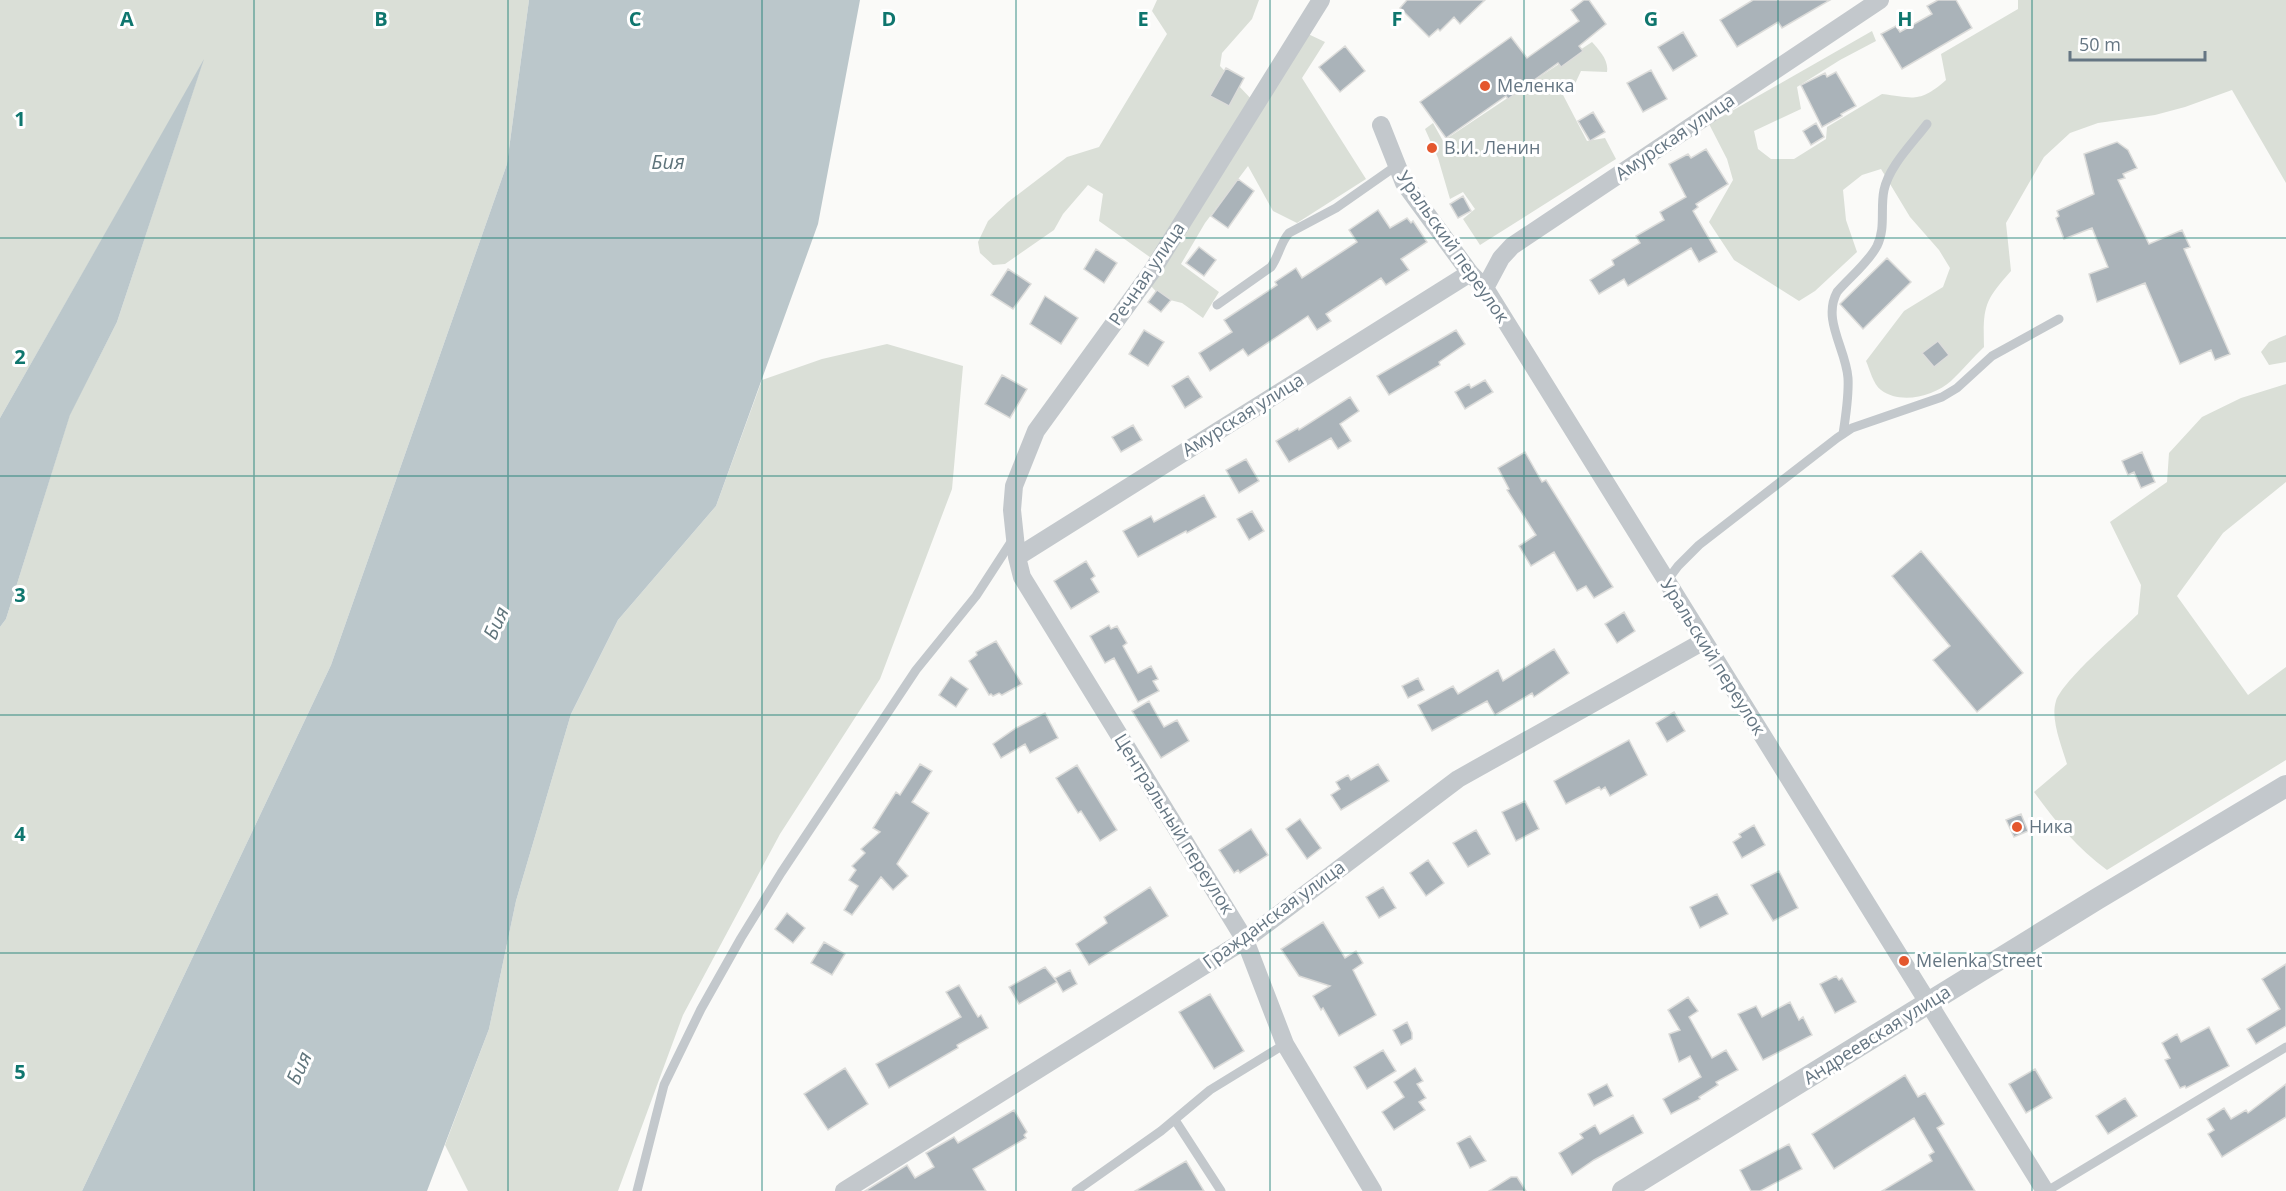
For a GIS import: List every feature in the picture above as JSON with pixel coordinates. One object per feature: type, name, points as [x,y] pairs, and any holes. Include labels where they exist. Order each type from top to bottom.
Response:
[{"type":"street","name":"Речная улица","points":[[1017,557],[1012,510],[1014,486],[1036,431],[1152,272],[1321,0]]},
{"type":"street","name":"Амурская улица","points":[[1485,288],[1501,258],[1512,246],[1880,0]]},
{"type":"street","name":"Уральский переулок","points":[[1381,125],[1404,183],[1470,273],[1485,288],[2046,1191]]},
{"type":"street","name":"Амурская улица","points":[[1017,557],[1470,273]]},
{"type":"street","name":"Центральный переулок","points":[[1017,557],[1022,577],[1245,940],[1285,1044],[1373,1191]]},
{"type":"street","name":"Гражданская улица","points":[[844,1191],[1245,940],[1458,778],[1704,641]]},
{"type":"street","name":"Андреевская улица","points":[[1623,1191],[2286,786]]},
{"type":"lane","points":[[1843,434],[1848,376],[1832,317],[1833,299],[1876,247],[1881,237],[1884,192],[1888,179],[1927,124]]},
{"type":"lane","points":[[1217,305],[1271,267],[1276,261],[1283,240],[1289,233],[1336,208],[1396,166]]},
{"type":"lane","points":[[1666,582],[1699,545],[1843,434],[1852,428],[1942,397],[1957,388],[1992,356],[2059,319]]},
{"type":"lane","points":[[637,1191],[664,1085],[701,1009],[741,938],[781,873],[916,670],[976,596],[1014,536]]},
{"type":"lane","points":[[1076,1191],[1175,1120],[1210,1090],[1285,1044]]},
{"type":"lane","points":[[2046,1191],[2286,1047]]},
{"type":"lane","points":[[1175,1120],[1221,1191]]},
{"type":"shaded area","points":[[0,0],[529,0],[507,164],[331,665],[82,1191],[0,1191],[0,627],[6,619],[70,414],[117,322],[202,64],[0,418]]},
{"type":"shaded area","points":[[1157,0],[1259,0],[1252,19],[1222,53],[1220,66],[1254,102],[1154,260],[1099,221],[1103,194],[1088,185],[1063,214],[1054,230],[1005,264],[993,265],[980,253],[978,242],[988,221],[1008,202],[1067,157],[1099,147],[1167,34],[1152,11]]},
{"type":"shaded area","points":[[2018,0],[2286,0],[2286,183],[2232,90],[2155,115],[2098,123],[2070,133],[2044,157],[2006,223],[2011,271],[1995,290],[1987,305],[1984,347],[1951,381],[1936,391],[1907,398],[1889,395],[1876,384],[1866,361],[1904,311],[1943,287],[1950,268],[1939,250],[1910,217],[1881,169],[1862,175],[1843,190],[1846,220],[1857,252],[1815,291],[1799,301],[1734,260],[1709,222],[1733,180],[1727,159],[1709,124],[1872,31],[1876,41],[1797,87],[1801,109],[1754,131],[1758,149],[1771,159],[1794,159],[1826,139],[1827,127],[1882,94],[1916,97],[1930,92],[1946,80],[1941,54],[2018,9]]},
{"type":"shaded area","points":[[1306,33],[1325,42],[1302,78],[1366,179],[1297,223],[1273,211],[1248,166],[1205,223],[1181,264],[1219,292],[1203,318],[1182,303],[1162,298],[1151,286]]},
{"type":"shaded area","points":[[1592,42],[1605,59],[1607,72],[1581,71],[1574,86],[1562,93],[1587,141],[1605,138],[1616,159],[1480,245],[1463,219],[1475,209],[1463,192],[1450,199],[1438,158],[1425,129],[1433,123],[1443,141]]},
{"type":"shaded area","points":[[2286,335],[2286,362],[2269,365],[2261,352],[2269,342]]},
{"type":"shaded area","points":[[887,344],[963,366],[952,489],[880,679],[780,834],[683,1015],[618,1191],[468,1191],[445,1145],[489,1029],[516,901],[571,714],[618,620],[716,506],[762,380],[822,359]]},
{"type":"shaded area","points":[[2286,384],[2286,482],[2223,533],[2177,596],[2248,695],[2286,667],[2286,760],[2107,870],[2068,834],[2034,792],[2067,764],[2054,716],[2056,701],[2061,692],[2080,669],[2138,614],[2141,585],[2110,522],[2167,482],[2169,453],[2202,417],[2241,398]]},
{"type":"water","name":"Бия","points":[[529,0],[860,0],[818,224],[716,506],[618,620],[571,714],[516,901],[489,1029],[427,1191],[82,1191],[331,665],[507,164]]},
{"type":"water","points":[[204,59],[117,322],[70,415],[6,619],[0,627],[0,418]]},
{"type":"building","points":[[1407,0],[1485,0],[1460,24],[1454,17],[1440,31],[1438,29],[1429,37],[1400,8]]},
{"type":"building","name":"Меленка","points":[[1584,0],[1589,0],[1606,24],[1579,46],[1583,51],[1561,67],[1558,63],[1508,99],[1506,96],[1446,138],[1420,102],[1511,37],[1527,58],[1579,21],[1571,10]]},
{"type":"building","points":[[1753,0],[1830,0],[1782,28],[1778,22],[1737,47],[1720,20]]},
{"type":"building","points":[[1938,0],[1956,0],[1972,28],[1902,69],[1881,34],[1896,26],[1900,32],[1932,14],[1927,6]]},
{"type":"building","points":[[1683,32],[1697,56],[1673,71],[1658,47]]},
{"type":"building","points":[[1345,46],[1365,71],[1340,92],[1319,67]]},
{"type":"building","points":[[1226,68],[1244,78],[1229,106],[1210,96]]},
{"type":"building","points":[[1651,70],[1667,99],[1643,112],[1627,83]]},
{"type":"building","points":[[1836,72],[1856,106],[1822,127],[1801,85],[1825,73],[1827,77]]},
{"type":"building","points":[[1593,112],[1605,132],[1590,141],[1578,121]]},
{"type":"building","points":[[1816,123],[1824,137],[1811,145],[1803,131]]},
{"type":"building","points":[[2117,142],[2128,150],[2137,168],[2123,174],[2125,178],[2118,180],[2149,244],[2182,230],[2190,247],[2184,249],[2230,354],[2215,360],[2211,350],[2180,364],[2145,283],[2097,302],[2089,274],[2108,267],[2092,228],[2064,239],[2056,218],[2059,216],[2057,211],[2094,194],[2084,154]]},
{"type":"building","points":[[1706,149],[1728,184],[1696,204],[1698,207],[1693,211],[1717,252],[1699,262],[1691,248],[1628,286],[1624,279],[1599,294],[1590,280],[1614,265],[1612,260],[1640,243],[1636,236],[1664,220],[1660,212],[1686,197],[1669,164],[1688,154],[1691,158]]},
{"type":"building","points":[[1238,179],[1254,191],[1228,228],[1211,216]]},
{"type":"building","points":[[1463,196],[1471,211],[1458,218],[1450,204]]},
{"type":"building","points":[[1378,210],[1390,228],[1407,218],[1411,223],[1413,221],[1427,242],[1401,259],[1409,270],[1386,285],[1381,278],[1326,314],[1331,321],[1317,330],[1308,316],[1248,356],[1243,349],[1210,371],[1199,353],[1232,332],[1224,320],[1277,285],[1275,282],[1296,268],[1302,278],[1357,242],[1349,230]]},
{"type":"building","points":[[1199,247],[1216,260],[1204,276],[1186,263]]},
{"type":"building","points":[[1096,249],[1117,263],[1104,283],[1084,269]]},
{"type":"building","points":[[1887,258],[1911,282],[1863,329],[1840,304]]},
{"type":"building","points":[[1008,269],[1031,284],[1013,309],[991,295]]},
{"type":"building","points":[[1157,290],[1171,300],[1161,312],[1148,302]]},
{"type":"building","points":[[1045,296],[1078,318],[1061,344],[1030,324]]},
{"type":"building","points":[[1144,330],[1164,342],[1148,366],[1129,354]]},
{"type":"building","points":[[1456,330],[1465,344],[1439,362],[1440,365],[1389,395],[1377,376]]},
{"type":"building","points":[[1938,341],[1949,355],[1934,367],[1922,353]]},
{"type":"building","points":[[1002,375],[1027,389],[1010,418],[985,404]]},
{"type":"building","points":[[1188,376],[1202,397],[1185,408],[1172,386]]},
{"type":"building","points":[[1485,380],[1493,392],[1465,409],[1455,392],[1469,384],[1471,388]]},
{"type":"building","points":[[1350,397],[1359,411],[1340,424],[1351,441],[1338,449],[1331,438],[1289,462],[1276,441],[1298,428],[1299,430]]},
{"type":"building","points":[[1133,425],[1142,440],[1121,452],[1112,437]]},
{"type":"building","points":[[1525,452],[1542,482],[1546,480],[1613,587],[1594,598],[1586,586],[1577,591],[1554,552],[1531,566],[1519,546],[1536,535],[1507,490],[1509,489],[1498,468]]},
{"type":"building","points":[[2142,452],[2155,482],[2141,488],[2134,472],[2128,475],[2122,461]]},
{"type":"building","points":[[1246,459],[1259,481],[1239,493],[1226,470]]},
{"type":"building","points":[[1204,495],[1216,517],[1138,557],[1123,531],[1151,516],[1154,522]]},
{"type":"building","points":[[1252,511],[1264,531],[1249,540],[1237,519]]},
{"type":"building","points":[[1921,551],[2023,673],[1977,712],[1933,660],[1950,646],[1892,576]]},
{"type":"building","points":[[1086,561],[1095,576],[1091,579],[1099,592],[1071,609],[1054,581]]},
{"type":"building","points":[[1624,612],[1635,631],[1617,643],[1605,624]]},
{"type":"building","points":[[1109,625],[1111,629],[1117,626],[1127,643],[1123,646],[1138,673],[1151,666],[1158,679],[1153,681],[1159,691],[1138,702],[1114,658],[1105,663],[1090,636]]},
{"type":"building","points":[[996,641],[1022,684],[1002,695],[999,693],[993,696],[989,695],[969,661],[977,655],[976,652]]},
{"type":"building","points":[[1554,649],[1569,673],[1534,697],[1532,693],[1495,715],[1487,701],[1432,731],[1418,705],[1453,686],[1458,694],[1498,670],[1503,681]]},
{"type":"building","points":[[951,677],[968,689],[956,707],[939,695]]},
{"type":"building","points":[[1418,678],[1424,690],[1408,698],[1402,686]]},
{"type":"building","points":[[1149,701],[1164,727],[1177,720],[1189,741],[1161,758],[1132,711]]},
{"type":"building","points":[[1674,712],[1685,731],[1667,742],[1656,723]]},
{"type":"building","points":[[1045,713],[1058,738],[1030,753],[1025,744],[1001,758],[993,744],[1016,728]]},
{"type":"building","points":[[1629,740],[1647,775],[1610,796],[1605,787],[1601,790],[1599,787],[1566,804],[1554,781]]},
{"type":"building","points":[[920,764],[932,771],[912,802],[929,813],[897,864],[908,876],[893,890],[881,877],[852,915],[844,910],[858,886],[849,880],[856,870],[852,866],[865,853],[861,849],[880,832],[873,828],[896,792],[900,795]]},
{"type":"building","points":[[1378,764],[1389,781],[1341,810],[1331,795],[1340,789],[1336,782],[1348,775],[1351,780]]},
{"type":"building","points":[[1077,765],[1117,830],[1100,841],[1081,811],[1078,813],[1056,778]]},
{"type":"building","points":[[1525,801],[1539,829],[1516,841],[1502,812]]},
{"type":"building","points":[[2021,814],[2028,831],[2014,837],[2006,820]]},
{"type":"building","points":[[1300,819],[1321,848],[1307,859],[1286,829]]},
{"type":"building","points":[[1754,825],[1765,845],[1742,858],[1733,842],[1741,837],[1739,834]]},
{"type":"building","points":[[1251,829],[1268,855],[1240,873],[1238,870],[1234,873],[1219,850]]},
{"type":"building","points":[[1476,830],[1490,854],[1468,867],[1453,843]]},
{"type":"building","points":[[1428,860],[1444,883],[1426,896],[1410,873]]},
{"type":"building","points":[[1779,871],[1798,908],[1773,921],[1751,885]]},
{"type":"building","points":[[1150,887],[1168,916],[1089,965],[1076,944],[1107,923],[1104,917]]},
{"type":"building","points":[[1383,887],[1396,908],[1379,918],[1366,897]]},
{"type":"building","points":[[1717,894],[1728,914],[1700,928],[1690,907]]},
{"type":"building","points":[[787,913],[805,928],[793,943],[775,929]]},
{"type":"building","points":[[1323,922],[1345,958],[1356,951],[1363,963],[1353,970],[1376,1015],[1339,1036],[1323,1008],[1321,1010],[1313,996],[1330,986],[1299,976],[1281,949]]},
{"type":"building","points":[[824,942],[845,954],[832,975],[811,963]]},
{"type":"building","points":[[2286,964],[2286,1026],[2256,1044],[2247,1029],[2280,1009],[2262,979]]},
{"type":"building","points":[[1045,967],[1057,982],[1019,1004],[1009,987]]},
{"type":"building","points":[[1070,970],[1077,984],[1063,992],[1055,978]]},
{"type":"building","points":[[1836,976],[1839,980],[1842,978],[1856,1002],[1835,1013],[1820,984]]},
{"type":"building","points":[[959,985],[978,1017],[981,1015],[988,1028],[889,1088],[876,1064],[961,1017],[946,992]]},
{"type":"building","points":[[1210,994],[1244,1051],[1214,1069],[1179,1012]]},
{"type":"building","points":[[1688,997],[1698,1011],[1689,1017],[1712,1058],[1726,1050],[1738,1070],[1716,1082],[1718,1085],[1699,1097],[1700,1099],[1671,1114],[1663,1099],[1701,1077],[1690,1056],[1679,1062],[1669,1034],[1680,1030],[1668,1010]]},
{"type":"building","points":[[1790,1002],[1799,1020],[1803,1017],[1812,1035],[1763,1060],[1738,1014],[1756,1006],[1762,1017]]},
{"type":"building","points":[[1407,1022],[1412,1039],[1401,1045],[1393,1030]]},
{"type":"building","points":[[2209,1027],[2229,1066],[2186,1088],[2185,1086],[2180,1088],[2165,1060],[2170,1058],[2162,1043],[2177,1034],[2181,1042]]},
{"type":"building","points":[[1383,1050],[1396,1071],[1367,1089],[1354,1067]]},
{"type":"building","points":[[845,1068],[868,1104],[828,1130],[804,1094]]},
{"type":"building","points":[[1415,1068],[1423,1081],[1417,1084],[1426,1098],[1419,1102],[1425,1110],[1394,1130],[1382,1112],[1404,1097],[1394,1082]]},
{"type":"building","points":[[2035,1069],[2052,1098],[2026,1113],[2009,1084]]},
{"type":"building","points":[[1905,1075],[1918,1097],[1925,1093],[1944,1124],[1937,1128],[1975,1191],[1882,1191],[1932,1161],[1929,1155],[1934,1152],[1914,1118],[1834,1169],[1812,1134]]},
{"type":"building","points":[[1607,1084],[1613,1096],[1594,1106],[1588,1094]]},
{"type":"building","points":[[2286,1084],[2286,1117],[2222,1157],[2208,1134],[2214,1130],[2207,1119],[2224,1108],[2231,1119],[2246,1110],[2248,1113]]},
{"type":"building","points":[[2125,1098],[2137,1116],[2108,1134],[2096,1116]]},
{"type":"building","points":[[1014,1110],[1027,1132],[1024,1135],[1026,1138],[973,1169],[986,1191],[865,1191],[907,1165],[915,1178],[934,1167],[926,1153],[954,1137],[958,1143]]},
{"type":"building","points":[[1633,1115],[1643,1133],[1572,1175],[1559,1153],[1583,1138],[1580,1134],[1595,1125],[1600,1134]]},
{"type":"building","points":[[1470,1136],[1486,1161],[1470,1168],[1457,1143]]},
{"type":"building","points":[[1789,1144],[1802,1169],[1760,1191],[1751,1191],[1740,1170]]},
{"type":"building","points":[[1186,1161],[1204,1191],[1135,1191]]},
{"type":"building","points":[[1511,1177],[1517,1177],[1526,1191],[1489,1191]]},
{"type":"place","name":"Меленка","points":[[1485,86]]},
{"type":"place","name":"В.И. Ленин","points":[[1432,148]]},
{"type":"place","name":"Ника","points":[[2017,827]]},
{"type":"place","name":"Melenka Street","points":[[1904,961]]}]
